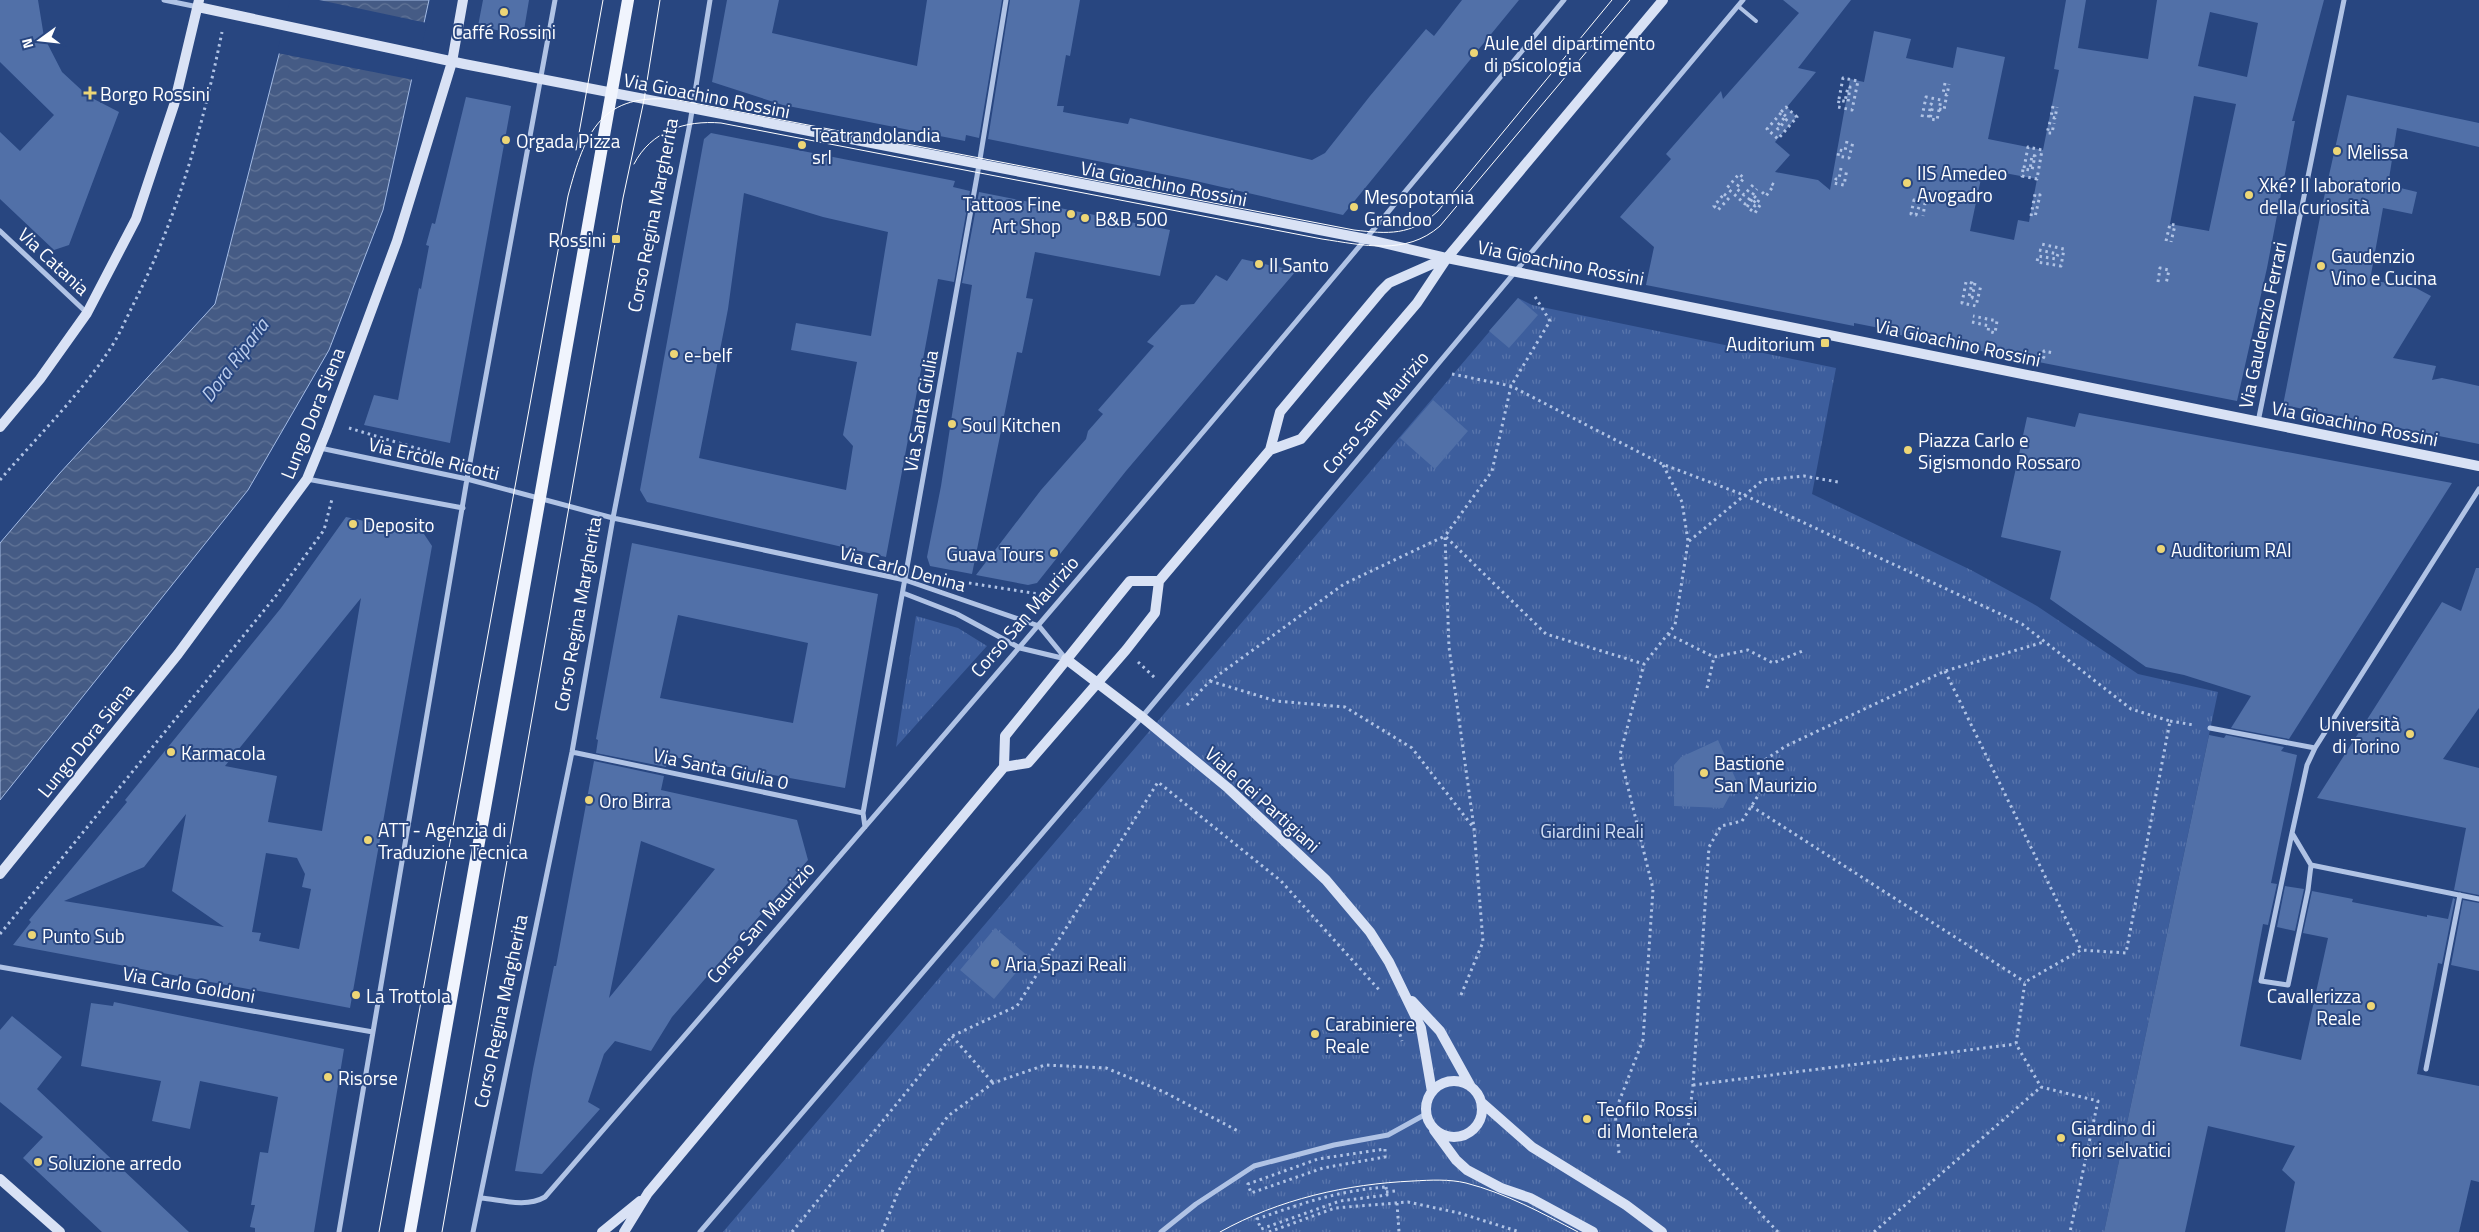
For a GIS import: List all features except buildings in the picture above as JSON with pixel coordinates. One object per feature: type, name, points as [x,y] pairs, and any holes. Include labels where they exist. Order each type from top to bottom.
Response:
[{"type":"main road","points":[[410,1232],[628,0]]},
{"type":"street","points":[[0,427],[40,379],[87,313],[136,219],[174,105],[199,4],[164,0]]},
{"type":"street","name":"Lungo Dora Siena","points":[[0,874],[178,654],[307,480],[397,241],[452,62],[463,0]]},
{"type":"street","points":[[339,1232],[467,479],[555,0]]},
{"type":"street","name":"Corso Regina Margherita","points":[[473,1232],[482,1198],[572,752],[613,518],[692,110],[710,0]]},
{"type":"street","name":"Via Santa Giulia","points":[[865,827],[863,813],[979,165],[1006,0]]},
{"type":"street","name":"Corso San Maurizio","points":[[482,1198],[526,1203],[536,1202],[545,1198],[1039,626],[1366,239],[1564,0]]},
{"type":"street","name":"Corso San Maurizio","points":[[1270,450],[1301,439],[1417,303],[1447,258],[1663,0]]},
{"type":"street","name":"Corso San Maurizio","points":[[700,1232],[1142,717],[1743,0]]},
{"type":"street","name":"Via Gaudenzio Ferrari","points":[[2258,422],[2344,0]]},
{"type":"street","name":"Via Gioachino Rossini","points":[[199,4],[226,14],[452,62],[1366,239],[1447,258],[2479,466]]},
{"type":"street","name":"Via Catania","points":[[0,231],[87,313]]},
{"type":"street","name":"Corso San Maurizio","points":[[1159,581],[1270,450],[1280,412],[1385,287],[1389,283],[1447,258]]},
{"type":"street","name":"Via Ercole Ricotti","points":[[320,448],[467,479],[541,498]]},
{"type":"street","points":[[307,480],[463,508]]},
{"type":"street","points":[[2292,832],[2311,865],[2308,890],[2288,985],[2261,981],[2292,832],[2307,766],[2315,748],[2479,489]]},
{"type":"street","name":"Via Carlo Denina","points":[[541,498],[613,518],[905,580],[1039,626]]},
{"type":"street","points":[[624,1232],[648,1194],[1004,767],[1005,736],[1130,581],[1159,581],[1155,613],[1098,682],[1028,763],[1004,767]]},
{"type":"street","name":"Via Carlo Denina","points":[[903,593],[957,614],[1020,648],[1066,659]]},
{"type":"street","points":[[1039,626],[1066,659]]},
{"type":"street","name":"Viale dei Partigiani","points":[[1066,659],[1142,717],[1228,788],[1326,880],[1370,932],[1405,993],[1421,1028],[1432,1092]]},
{"type":"street","points":[[2210,728],[2315,748]]},
{"type":"street","name":"Via Santa Giulia 0","points":[[572,752],[863,813]]},
{"type":"street","points":[[2311,865],[2479,899]]},
{"type":"street","points":[[2426,1069],[2460,895]]},
{"type":"street","name":"Via Carlo Goldoni","points":[[0,967],[373,1032]]},
{"type":"street","name":"Viale dei Partigiani","points":[[1405,993],[1440,1031],[1471,1087]]},
{"type":"street","points":[[1594,1232],[1530,1198],[1501,1188],[1467,1170],[1452,1156],[1434,1130],[1426,1114],[1427,1102],[1432,1092],[1438,1086],[1455,1081],[1471,1087],[1481,1102],[1532,1147],[1626,1205],[1662,1232]]},
{"type":"street","points":[[1434,1130],[1450,1137],[1468,1134],[1480,1120],[1481,1102]]},
{"type":"street","points":[[1161,1232],[1196,1204],[1254,1166],[1334,1145],[1388,1135],[1426,1114]]},
{"type":"street","points":[[0,1180],[60,1232]]},
{"type":"street","points":[[602,1232],[648,1194]]},
{"type":"lane","points":[[1738,6],[1756,21]]},
{"type":"path","points":[[0,480],[94,372],[109,350],[144,283],[185,182],[194,153],[221,36]]},
{"type":"path","points":[[1839,99],[1844,78],[1858,81],[1852,110],[1838,107],[1839,100],[1848,102],[1850,87],[1848,87],[1845,101]]},
{"type":"path","points":[[1922,117],[1926,97],[1942,100],[1937,120],[1930,119],[1934,105],[1931,104],[1928,118]]},
{"type":"path","points":[[1781,113],[1767,129],[1778,139],[1797,117],[1786,107],[1781,112],[1788,118],[1778,130],[1776,128],[1786,116]]},
{"type":"path","points":[[1847,141],[1844,152],[1839,150],[1838,156],[1849,158],[1853,142]]},
{"type":"path","points":[[2024,168],[2028,147],[2042,150],[2037,179],[2022,176],[2023,169],[2032,170],[2035,156],[2032,155],[2030,170]]},
{"type":"path","points":[[1841,168],[1839,179],[1836,178],[1834,183],[1844,185],[1846,169]]},
{"type":"path","points":[[1752,185],[1744,195],[1736,188],[1744,178],[1739,174],[1727,188],[1744,204],[1757,189]]},
{"type":"path","points":[[1762,192],[1766,196],[1774,185],[1769,182]]},
{"type":"path","points":[[1724,194],[1729,198],[1718,210],[1714,206],[1724,194]]},
{"type":"path","points":[[2035,194],[2040,195],[2033,216],[2035,194]]},
{"type":"path","points":[[1754,196],[1757,198],[1752,204],[1755,206],[1761,201],[1755,213],[1747,207],[1754,196]]},
{"type":"path","points":[[1919,207],[1916,215],[1911,214],[1914,200],[1925,203],[1923,216]]},
{"type":"path","points":[[2166,241],[2170,224],[2175,225],[2171,242]]},
{"type":"path","points":[[2039,250],[2058,254],[2056,260],[2038,256],[2037,262],[2061,266],[2064,249],[2041,244]]},
{"type":"path","points":[[2158,282],[2160,268],[2169,270],[2166,284]]},
{"type":"path","points":[[1975,283],[1972,298],[1969,297],[1972,283],[1966,282],[1962,303],[1976,306],[1981,285]]},
{"type":"path","points":[[1187,705],[1210,681],[1344,584],[1445,536],[1492,471],[1511,386],[1550,321],[1533,293]]},
{"type":"path","points":[[1972,322],[1989,326],[1988,331],[1995,333],[1997,321],[1973,316]]},
{"type":"path","points":[[2048,358],[2043,357],[2044,351],[2054,353]]},
{"type":"path","points":[[1452,374],[1511,386],[1662,464],[1744,495],[2022,624],[2131,709],[2170,721],[2210,728]]},
{"type":"path","points":[[349,428],[470,464]]},
{"type":"path","points":[[1619,1153],[1614,1112],[1643,1040],[1653,889],[1620,755],[1644,664],[1675,624],[1688,542],[1682,502],[1662,464]]},
{"type":"path","points":[[1688,542],[1763,480],[1804,476],[1838,482]]},
{"type":"path","points":[[0,934],[275,597],[324,530],[330,506]]},
{"type":"path","points":[[1445,536],[1546,634],[1644,664]]},
{"type":"path","points":[[1445,536],[1449,647],[1474,828],[1483,942],[1461,995]]},
{"type":"path","points":[[1668,634],[1714,657],[1748,650],[1773,663],[1805,650]]},
{"type":"path","points":[[1778,1232],[1687,1136],[1693,1085],[1709,846],[1721,826],[1742,821],[1761,791],[1757,765],[1786,746],[1945,671],[2045,642]]},
{"type":"path","points":[[1707,688],[1714,657]]},
{"type":"path","points":[[1945,671],[2081,950]]},
{"type":"path","points":[[1210,681],[1276,700],[1345,707],[1412,748],[1474,828]]},
{"type":"path","points":[[2025,982],[2081,950],[2126,953],[2170,721]]},
{"type":"path","points":[[792,1232],[952,1036],[1017,1006],[1158,782],[1281,881],[1384,995]]},
{"type":"path","points":[[1751,806],[2025,982]]},
{"type":"path","points":[[2025,982],[2016,1044],[2041,1086],[2098,1101],[2070,1232]]},
{"type":"path","points":[[1396,1021],[1404,1049]]},
{"type":"path","points":[[952,1036],[993,1083]]},
{"type":"path","points":[[1693,1085],[2016,1044]]},
{"type":"path","points":[[882,1232],[898,1192],[917,1158],[948,1116],[993,1083],[1045,1064],[1106,1068],[1164,1092],[1240,1132]]},
{"type":"path","points":[[1874,1232],[2041,1086]]},
{"type":"path","points":[[1386,1187],[1387,1195],[1340,1201],[1269,1226],[1261,1229],[1257,1219],[1308,1200],[1362,1189],[1386,1187]]},
{"type":"path","points":[[1386,1192],[1395,1191]]},
{"type":"path","points":[[1269,1226],[1270,1232],[1335,1208],[1408,1202],[1459,1213],[1520,1232]]},
{"type":"path","points":[[1397,1203],[1399,1232]]},
{"type":"green space","name":"Giardini Reali","points":[[1518,298],[1532,305],[1836,368],[1812,494],[1971,570],[2037,606],[2138,674],[2218,692],[2104,1232],[723,1232]]},
{"type":"green space","points":[[916,616],[958,628],[987,646],[896,747]]},
{"type":"water","name":"Dora Riparia","points":[[293,0],[429,0],[383,210],[329,350],[248,490],[0,800],[0,543],[59,474],[215,304]]},
{"type":"pier","points":[[290,0],[319,0],[427,23],[414,80],[277,53]]},
{"type":"tram line","points":[[576,150],[603,0]]},
{"type":"tram line","points":[[442,1232],[623,198],[644,100],[660,0]]},
{"type":"tram line","points":[[379,1232],[568,196],[582,153],[590,135],[600,121],[614,110],[631,102],[652,99],[678,100],[1354,230],[1399,231],[1418,225],[1438,211],[1612,0]]},
{"type":"tram line","points":[[634,164],[650,143],[670,130],[695,124],[721,123],[1322,239],[1353,244],[1399,245],[1413,242],[1440,226],[1630,0]]},
{"type":"tram line","points":[[1220,1232],[1243,1220],[1314,1195],[1388,1183],[1440,1180],[1466,1183],[1495,1192],[1578,1232]]},
{"type":"place","name":"Caffé Rossini","points":[[504,12]]},
{"type":"place","name":"Aule del dipartimento di psicologia","points":[[1474,53]]},
{"type":"place","name":"Borgo Rossini","points":[[90,93]]},
{"type":"place","name":"Orgada Pizza","points":[[506,140]]},
{"type":"place","name":"Teatrandolandia srl","points":[[802,145]]},
{"type":"place","name":"Melissa","points":[[2337,151]]},
{"type":"place","name":"IIS Amedeo Avogadro","points":[[1907,183]]},
{"type":"place","name":"Xké? Il laboratorio della curiosità","points":[[2249,195]]},
{"type":"place","name":"Mesopotamia Grandoo","points":[[1354,207]]},
{"type":"place","name":"Tattoos Fine Art Shop","points":[[1071,214]]},
{"type":"place","name":"B&B 500","points":[[1085,218]]},
{"type":"place","name":"Rossini","points":[[616,239]]},
{"type":"place","name":"Il Santo","points":[[1259,264]]},
{"type":"place","name":"Gaudenzio Vino e Cucina","points":[[2321,266]]},
{"type":"place","name":"Auditorium","points":[[1825,343]]},
{"type":"place","name":"e-belf","points":[[674,354]]},
{"type":"place","name":"Soul Kitchen","points":[[952,424]]},
{"type":"place","name":"Piazza Carlo e Sigismondo Rossaro","points":[[1908,450]]},
{"type":"place","name":"Deposito","points":[[353,524]]},
{"type":"place","name":"Auditorium RAI","points":[[2161,549]]},
{"type":"place","name":"Guava Tours","points":[[1054,553]]},
{"type":"place","name":"Università di Torino","points":[[2410,734]]},
{"type":"place","name":"Karmacola","points":[[171,752]]},
{"type":"place","name":"Bastione San Maurizio","points":[[1704,773]]},
{"type":"place","name":"Oro Birra","points":[[589,800]]},
{"type":"place","name":"ATT - Agenzia di Traduzione Tecnica","points":[[368,840]]},
{"type":"place","name":"Punto Sub","points":[[32,935]]},
{"type":"place","name":"Aria Spazi Reali","points":[[995,963]]},
{"type":"place","name":"La Trottola","points":[[356,995]]},
{"type":"place","name":"Cavallerizza Reale","points":[[2371,1006]]},
{"type":"place","name":"Carabiniere Reale","points":[[1315,1034]]},
{"type":"place","name":"Risorse","points":[[328,1077]]},
{"type":"place","name":"Teofilo Rossi di Montelera","points":[[1587,1119]]},
{"type":"place","name":"Giardino di fiori selvatici","points":[[2061,1138]]},
{"type":"place","name":"Soluzione arredo","points":[[38,1162]]}]
